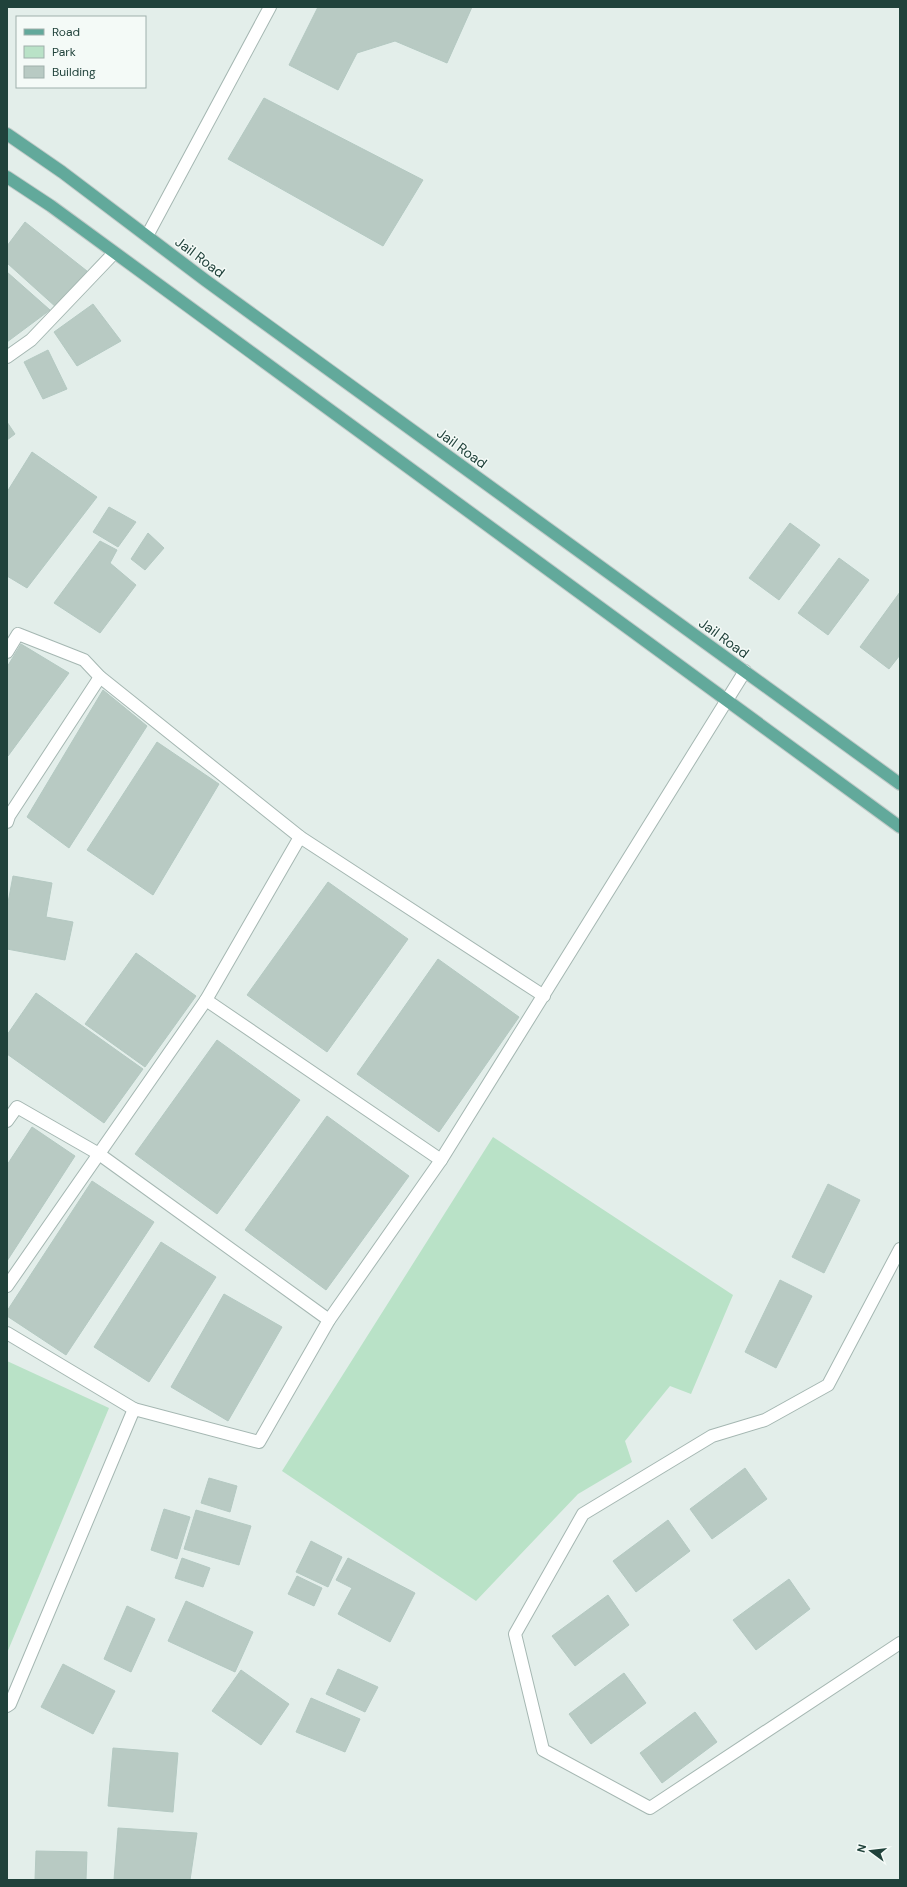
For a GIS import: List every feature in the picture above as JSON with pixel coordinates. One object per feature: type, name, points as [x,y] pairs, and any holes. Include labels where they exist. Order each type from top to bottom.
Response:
[{"type":"main road","name":"Jail Road","points":[[7,134],[62,172],[211,284],[900,784]]},
{"type":"main road","points":[[7,177],[51,206],[114,254],[900,827]]},
{"type":"street","points":[[147,236],[270,7]]},
{"type":"street","points":[[7,357],[31,340],[114,254]]},
{"type":"street","points":[[7,652],[18,634],[84,660],[100,677],[300,837],[544,996]]},
{"type":"street","points":[[7,1334],[134,1408],[259,1442],[329,1320],[441,1160],[745,671]]},
{"type":"street","points":[[7,822],[9,816],[100,677]]},
{"type":"street","points":[[7,1286],[206,1000],[300,837]]},
{"type":"street","points":[[206,1000],[441,1160]]},
{"type":"street","points":[[7,1121],[16,1107],[99,1154],[329,1320]]},
{"type":"street","points":[[900,1249],[828,1385],[765,1420],[712,1436],[583,1514],[515,1634],[543,1750],[650,1808],[900,1643]]},
{"type":"street","points":[[7,1706],[10,1704],[134,1408]]},
{"type":"green space","points":[[493,1137],[733,1295],[691,1394],[670,1386],[625,1441],[632,1462],[578,1494],[476,1601],[282,1471]]},
{"type":"green space","points":[[7,1361],[109,1408],[7,1653]]},
{"type":"building","points":[[318,7],[472,7],[447,63],[395,41],[357,53],[338,90],[289,65]]},
{"type":"building","points":[[264,98],[423,180],[383,246],[228,159]]},
{"type":"building","points":[[25,222],[87,271],[57,308],[7,263],[7,246]]},
{"type":"building","points":[[7,272],[50,310],[7,342]]},
{"type":"building","points":[[93,304],[121,341],[77,366],[54,332]]},
{"type":"building","points":[[48,350],[67,389],[43,399],[24,362]]},
{"type":"building","points":[[7,422],[15,434],[7,440]]},
{"type":"building","points":[[32,452],[97,497],[27,588],[7,576],[7,492]]},
{"type":"building","points":[[109,507],[136,522],[118,547],[93,532]]},
{"type":"building","points":[[790,523],[820,545],[779,600],[749,578]]},
{"type":"building","points":[[148,533],[164,548],[145,570],[131,559]]},
{"type":"building","points":[[100,541],[117,550],[110,563],[136,585],[100,633],[54,603]]},
{"type":"building","points":[[839,558],[869,580],[828,635],[798,613]]},
{"type":"building","points":[[900,592],[900,655],[889,669],[860,647]]},
{"type":"building","points":[[21,644],[69,673],[8,756],[7,667]]},
{"type":"building","points":[[103,690],[147,726],[69,848],[27,817]]},
{"type":"building","points":[[157,742],[219,784],[153,895],[87,850]]},
{"type":"building","points":[[13,876],[52,883],[46,917],[73,922],[65,960],[7,949],[7,908]]},
{"type":"building","points":[[328,882],[408,939],[327,1052],[247,995]]},
{"type":"building","points":[[136,953],[196,996],[145,1067],[85,1024]]},
{"type":"building","points":[[438,959],[519,1017],[439,1132],[357,1074]]},
{"type":"building","points":[[36,993],[143,1069],[104,1123],[7,1054],[7,1035]]},
{"type":"building","points":[[217,1040],[300,1100],[217,1214],[135,1154]]},
{"type":"building","points":[[327,1116],[409,1176],[326,1290],[245,1230]]},
{"type":"building","points":[[32,1127],[75,1156],[7,1261],[7,1165]]},
{"type":"building","points":[[92,1181],[154,1222],[66,1355],[7,1316],[7,1311]]},
{"type":"building","points":[[828,1184],[860,1200],[824,1273],[792,1257]]},
{"type":"building","points":[[161,1242],[216,1277],[149,1382],[94,1347]]},
{"type":"building","points":[[780,1280],[812,1296],[776,1368],[745,1352]]},
{"type":"building","points":[[224,1294],[282,1327],[228,1421],[171,1387]]},
{"type":"building","points":[[745,1468],[767,1499],[712,1539],[690,1509]]},
{"type":"building","points":[[209,1478],[237,1486],[230,1512],[201,1503]]},
{"type":"building","points":[[164,1509],[190,1517],[177,1559],[151,1550]]},
{"type":"building","points":[[196,1510],[251,1526],[239,1565],[184,1549]]},
{"type":"building","points":[[668,1520],[690,1551],[636,1592],[613,1561]]},
{"type":"building","points":[[311,1541],[342,1557],[328,1587],[296,1572]]},
{"type":"building","points":[[182,1558],[210,1568],[203,1587],[175,1578]]},
{"type":"building","points":[[348,1558],[415,1593],[390,1642],[338,1614],[352,1588],[336,1580]]},
{"type":"building","points":[[297,1576],[322,1588],[314,1606],[288,1594]]},
{"type":"building","points":[[789,1579],[810,1609],[756,1650],[733,1620]]},
{"type":"building","points":[[608,1595],[629,1625],[575,1666],[552,1636]]},
{"type":"building","points":[[186,1601],[253,1632],[235,1672],[168,1641]]},
{"type":"building","points":[[127,1606],[155,1619],[131,1672],[104,1659]]},
{"type":"building","points":[[63,1664],[115,1691],[93,1734],[41,1707]]},
{"type":"building","points":[[338,1669],[378,1687],[365,1712],[326,1694]]},
{"type":"building","points":[[241,1670],[289,1704],[261,1745],[212,1711]]},
{"type":"building","points":[[624,1673],[646,1703],[591,1744],[569,1714]]},
{"type":"building","points":[[311,1698],[360,1719],[345,1752],[296,1732]]},
{"type":"building","points":[[695,1712],[717,1742],[662,1783],[640,1753]]},
{"type":"building","points":[[113,1748],[178,1753],[173,1812],[108,1806]]},
{"type":"building","points":[[118,1828],[197,1833],[190,1880],[114,1880]]},
{"type":"building","points":[[36,1851],[87,1852],[86,1880],[35,1880]]}]
